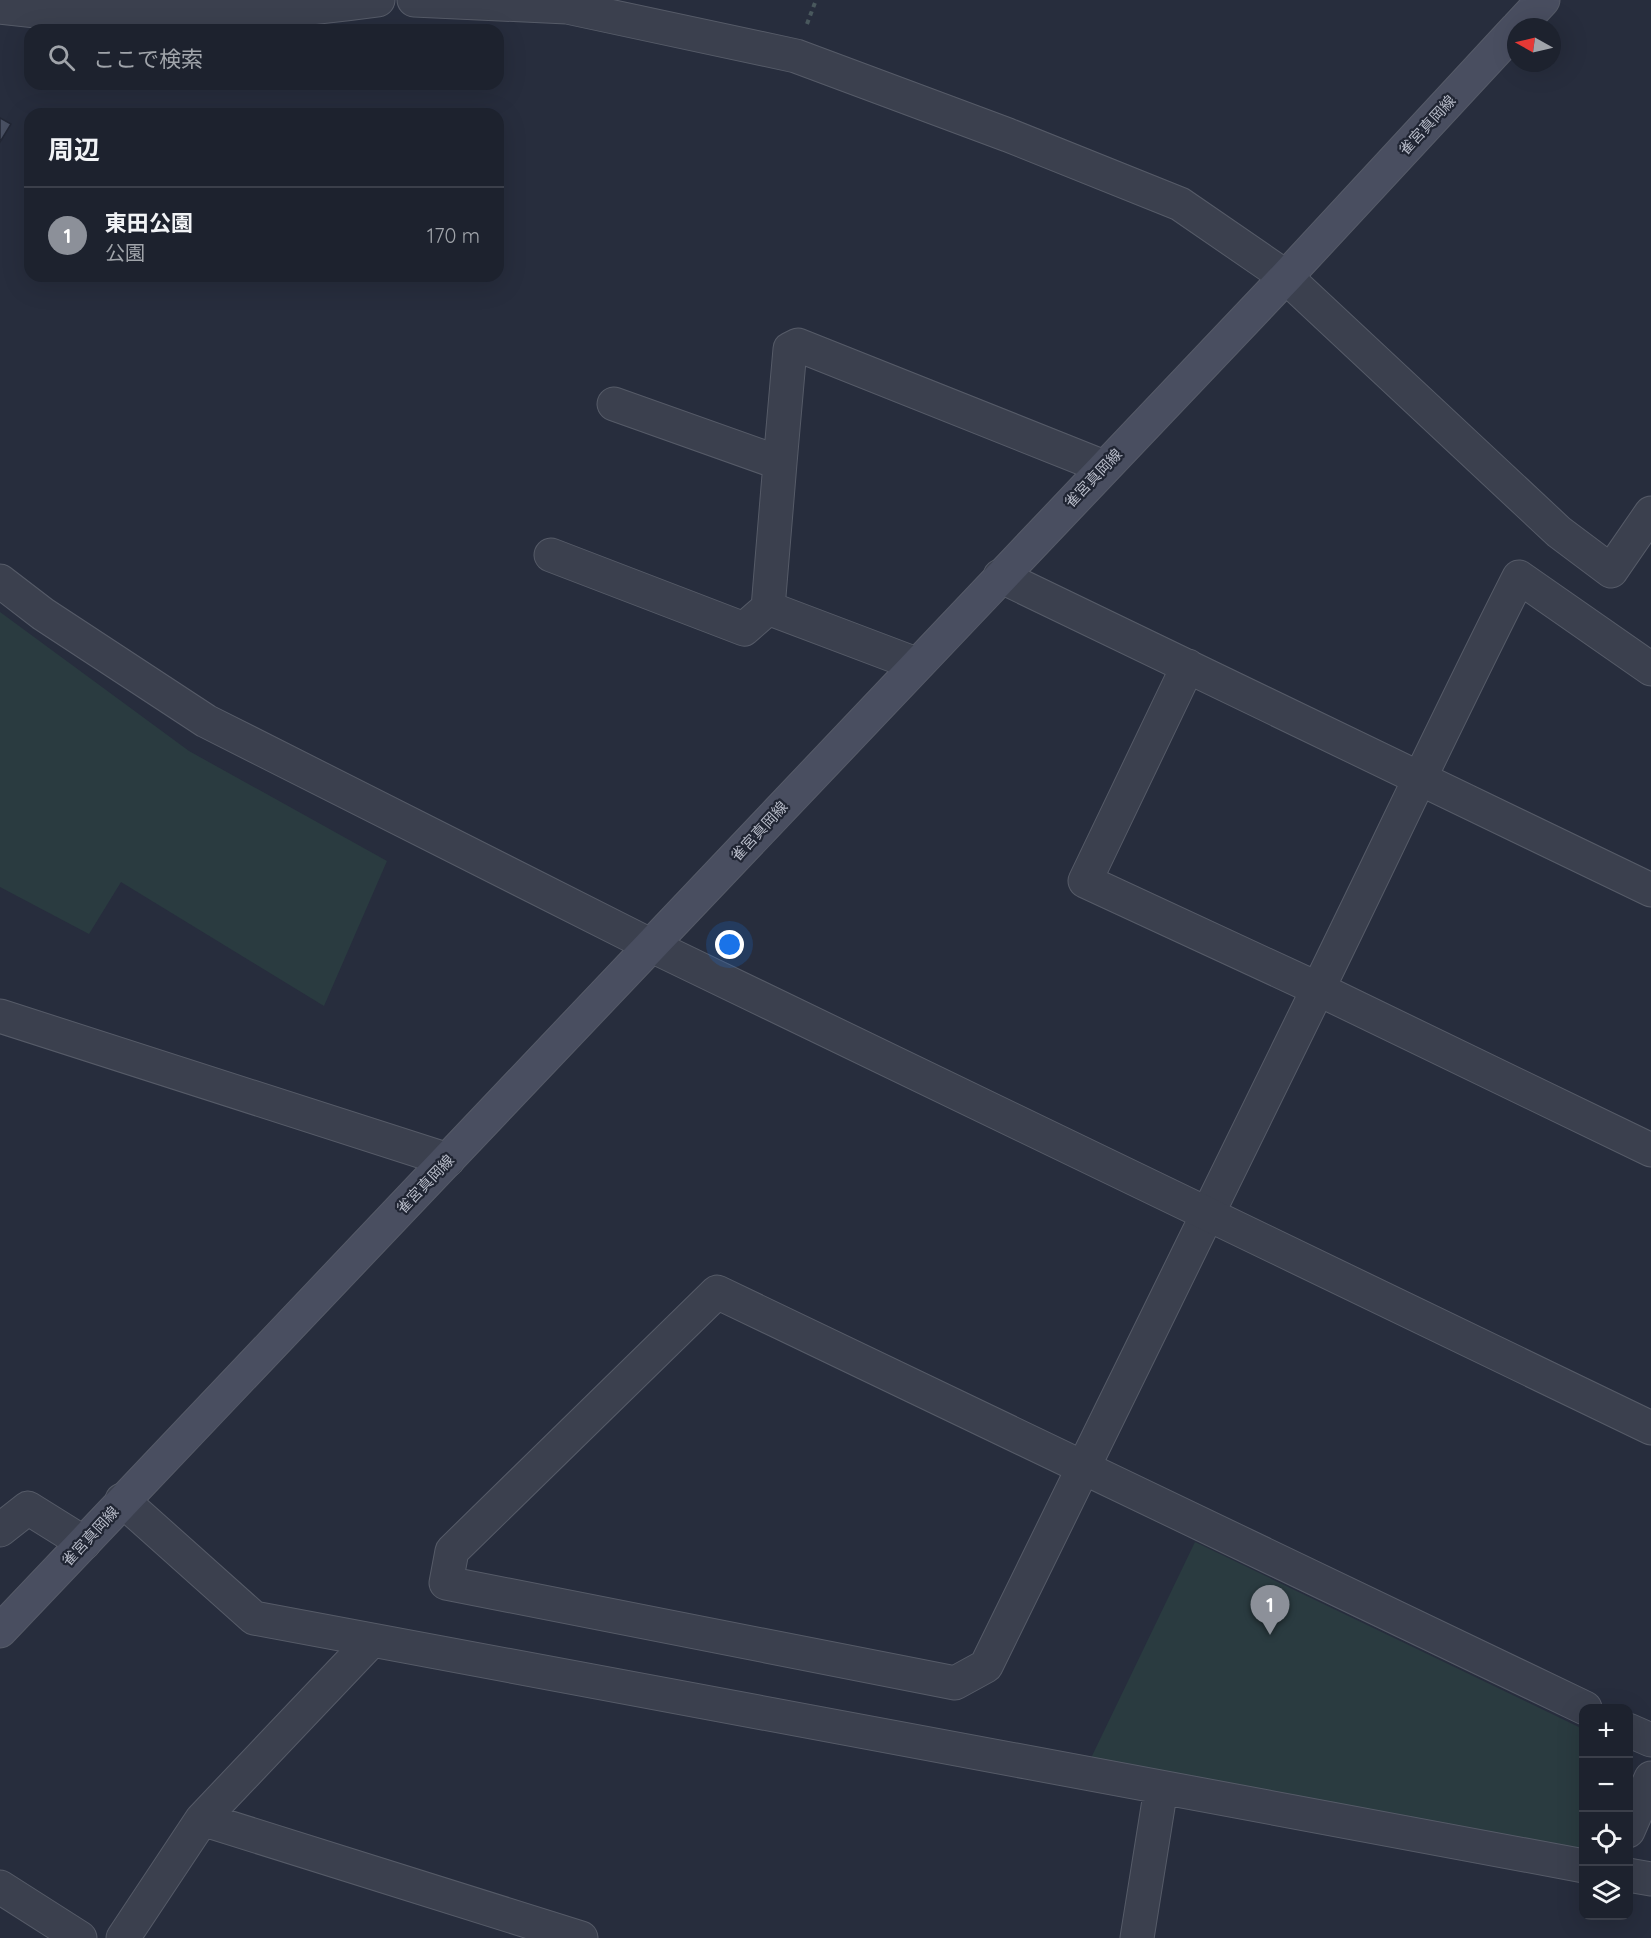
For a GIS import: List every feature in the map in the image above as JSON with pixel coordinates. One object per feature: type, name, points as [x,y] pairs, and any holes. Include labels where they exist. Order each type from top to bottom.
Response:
[{"type":"main road","name":"雀宮真岡線","points":[[1526,18],[1543,0]]},
{"type":"main road","name":"雀宮真岡線","points":[[0,1631],[1286,277],[1507,39]]},
{"type":"street","points":[[0,7],[45,13],[162,16],[378,0]]},
{"type":"street","points":[[414,0],[470,1],[567,8],[796,56],[1180,204],[1286,277],[1559,532],[1611,570],[1651,513]]},
{"type":"street","points":[[550,555],[744,629],[768,608],[790,349],[798,345],[1104,467]]},
{"type":"street","points":[[614,404],[780,463]]},
{"type":"street","points":[[1000,576],[1651,890]]},
{"type":"street","points":[[1579,1705],[1083,1468],[717,1292],[452,1551],[446,1583],[955,1683],[986,1666],[1083,1468],[1208,1215],[1318,989],[1418,777],[1519,577],[1651,669]]},
{"type":"street","points":[[0,581],[43,614],[206,722],[651,945],[1651,1428]]},
{"type":"street","points":[[768,608],[916,664]]},
{"type":"street","points":[[1188,666],[1085,881],[1318,989],[1651,1150]]},
{"type":"street","points":[[0,1016],[448,1161]]},
{"type":"street","points":[[123,1500],[254,1618],[1579,1865]]},
{"type":"street","points":[[0,1530],[28,1508],[84,1543]]},
{"type":"street","points":[[123,1938],[202,1819],[372,1640]]},
{"type":"street","points":[[1633,1732],[1651,1740]]},
{"type":"street","points":[[1633,1821],[1651,1778]]},
{"type":"street","points":[[1137,1938],[1161,1788]]},
{"type":"street","points":[[202,1819],[581,1938]]},
{"type":"street","points":[[1633,1876],[1651,1879]]},
{"type":"street","points":[[0,1887],[80,1938]]},
{"type":"shaded area","points":[[0,612],[189,751],[387,861],[324,1006],[121,882],[89,934],[0,887]]},
{"type":"shaded area","points":[[1195,1542],[1579,1727],[1579,1851],[1091,1758]]},
{"type":"building","points":[[0,118],[11,124],[0,142]]},
{"type":"place","name":"東田公園","points":[[1270,1635]]}]
